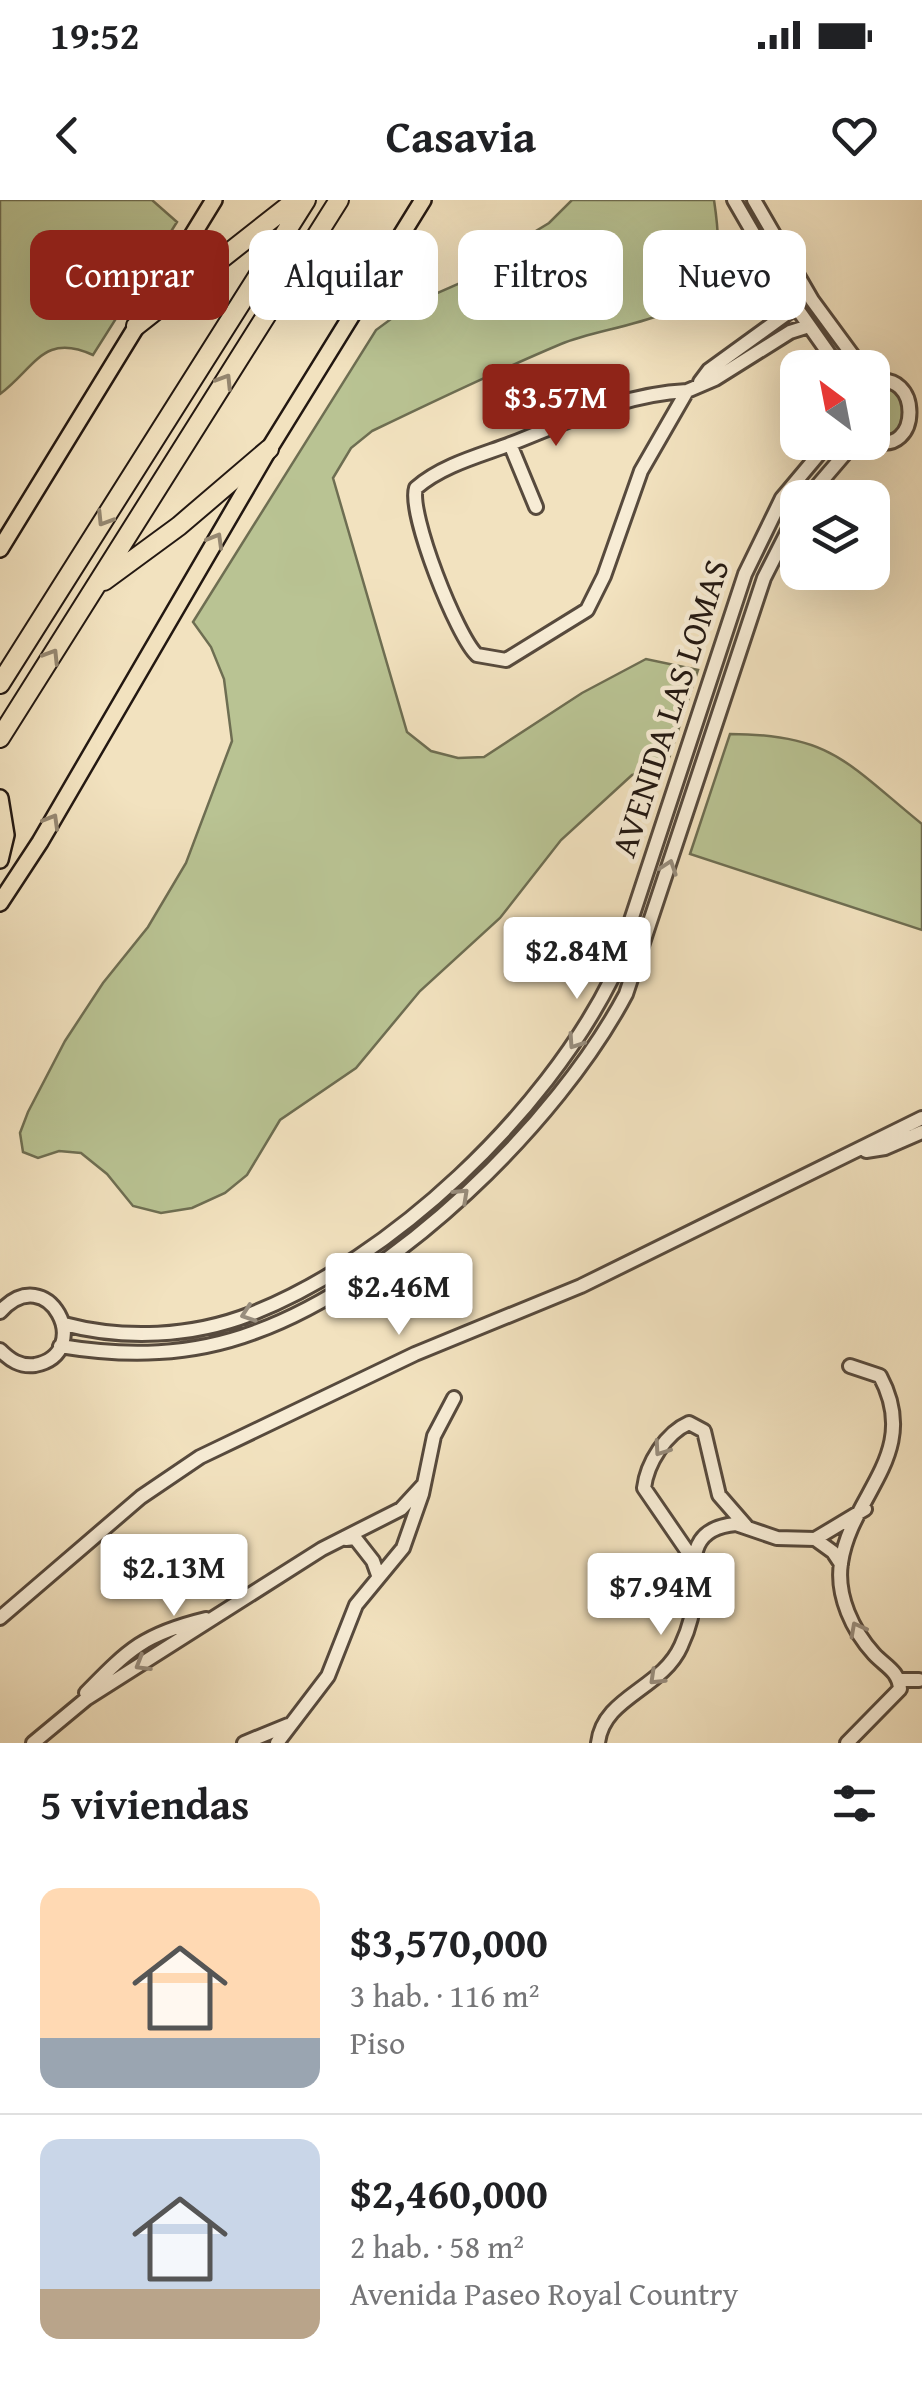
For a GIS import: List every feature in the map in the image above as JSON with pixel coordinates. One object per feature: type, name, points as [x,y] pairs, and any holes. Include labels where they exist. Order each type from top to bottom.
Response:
[{"type":"highway","points":[[136,326],[296,200]]},
{"type":"highway","points":[[0,684],[306,200]]},
{"type":"highway","points":[[0,738],[339,200]]},
{"type":"highway","points":[[96,587],[180,526],[269,449]]},
{"type":"main road","points":[[0,549],[214,200]]},
{"type":"main road","points":[[0,903],[40,842],[269,449],[423,200]]},
{"type":"main road","points":[[0,798],[6,836],[0,860]]},
{"type":"street","points":[[734,200],[752,230]]},
{"type":"street","points":[[754,200],[812,300],[849,350]]},
{"type":"street","points":[[687,391],[654,392],[607,404],[425,480],[413,498],[428,554],[460,632],[477,655],[506,660],[587,610],[604,576],[641,471],[687,391],[777,320]]},
{"type":"street","points":[[804,320],[826,350]]},
{"type":"street","points":[[700,382],[715,379],[790,332],[808,326]]},
{"type":"street","points":[[906,387],[922,378]]},
{"type":"street","points":[[890,381],[906,387],[920,403],[910,434],[890,443]]},
{"type":"street","points":[[510,444],[536,507]]},
{"type":"street","name":"AVENIDA LAS LOMAS","points":[[64,1324],[110,1333],[164,1334],[248,1316],[292,1295],[380,1240],[424,1205],[520,1111],[563,1060],[612,978],[745,574],[782,498],[814,460]]},
{"type":"street","points":[[822,480],[840,460]]},
{"type":"street","name":"AVENIDA LAS LOMAS","points":[[60,1346],[126,1355],[166,1353],[256,1332],[303,1311],[388,1256],[436,1219],[528,1130],[605,1033],[626,994],[764,578],[780,546]]},
{"type":"street","points":[[745,574],[764,578]]},
{"type":"street","points":[[0,1618],[141,1497],[200,1457],[414,1354],[581,1286],[922,1118]]},
{"type":"street","points":[[859,1152],[885,1148],[922,1132]]},
{"type":"street","points":[[0,1312],[16,1298],[36,1296],[54,1306],[64,1324],[60,1346],[47,1360],[29,1366],[8,1358],[0,1350]]},
{"type":"street","points":[[847,1743],[900,1689],[900,1680],[863,1641],[843,1597],[840,1564],[848,1541],[889,1474],[900,1425],[897,1405],[880,1376],[850,1366]]},
{"type":"street","points":[[277,1743],[328,1676],[356,1605],[403,1548],[424,1484],[434,1436],[454,1398]]},
{"type":"street","points":[[692,1558],[644,1488],[652,1462],[676,1429],[689,1423],[704,1431],[719,1495],[748,1528]]},
{"type":"street","points":[[62,1718],[218,1616],[401,1508],[424,1484]]},
{"type":"street","points":[[598,1743],[602,1722],[613,1709],[650,1684],[680,1650],[693,1608],[692,1558],[704,1536],[736,1524],[777,1538],[815,1539],[868,1508]]},
{"type":"street","points":[[344,1539],[354,1538],[365,1548],[378,1575]]},
{"type":"street","points":[[815,1539],[833,1552],[840,1564]]},
{"type":"street","points":[[34,1743],[134,1646],[177,1626],[218,1616]]},
{"type":"street","points":[[900,1680],[919,1680]]},
{"type":"street","points":[[244,1743],[294,1722]]},
{"type":"green space","points":[[0,200],[152,200],[177,222],[172,230],[30,230],[30,320],[115,320],[93,355],[76,349],[51,350],[0,394]]},
{"type":"green space","points":[[572,200],[714,200],[717,230],[643,230],[646,320],[561,344],[372,431],[351,448],[333,478],[407,732],[431,751],[458,758],[484,757],[582,693],[646,659],[698,670],[665,770],[632,775],[561,840],[500,918],[420,991],[356,1068],[280,1120],[247,1175],[225,1193],[192,1208],[161,1213],[133,1206],[107,1174],[81,1153],[59,1151],[38,1158],[23,1152],[20,1133],[65,1041],[103,983],[148,927],[186,863],[232,741],[224,679],[211,647],[193,622],[376,330],[390,320],[438,320],[438,293],[458,284],[458,320],[623,320],[623,230],[537,230]]},
{"type":"green space","points":[[890,389],[902,394],[909,417],[890,434]]},
{"type":"green space","points":[[730,734],[765,735],[816,747],[856,770],[922,824],[922,930],[690,854]]}]
